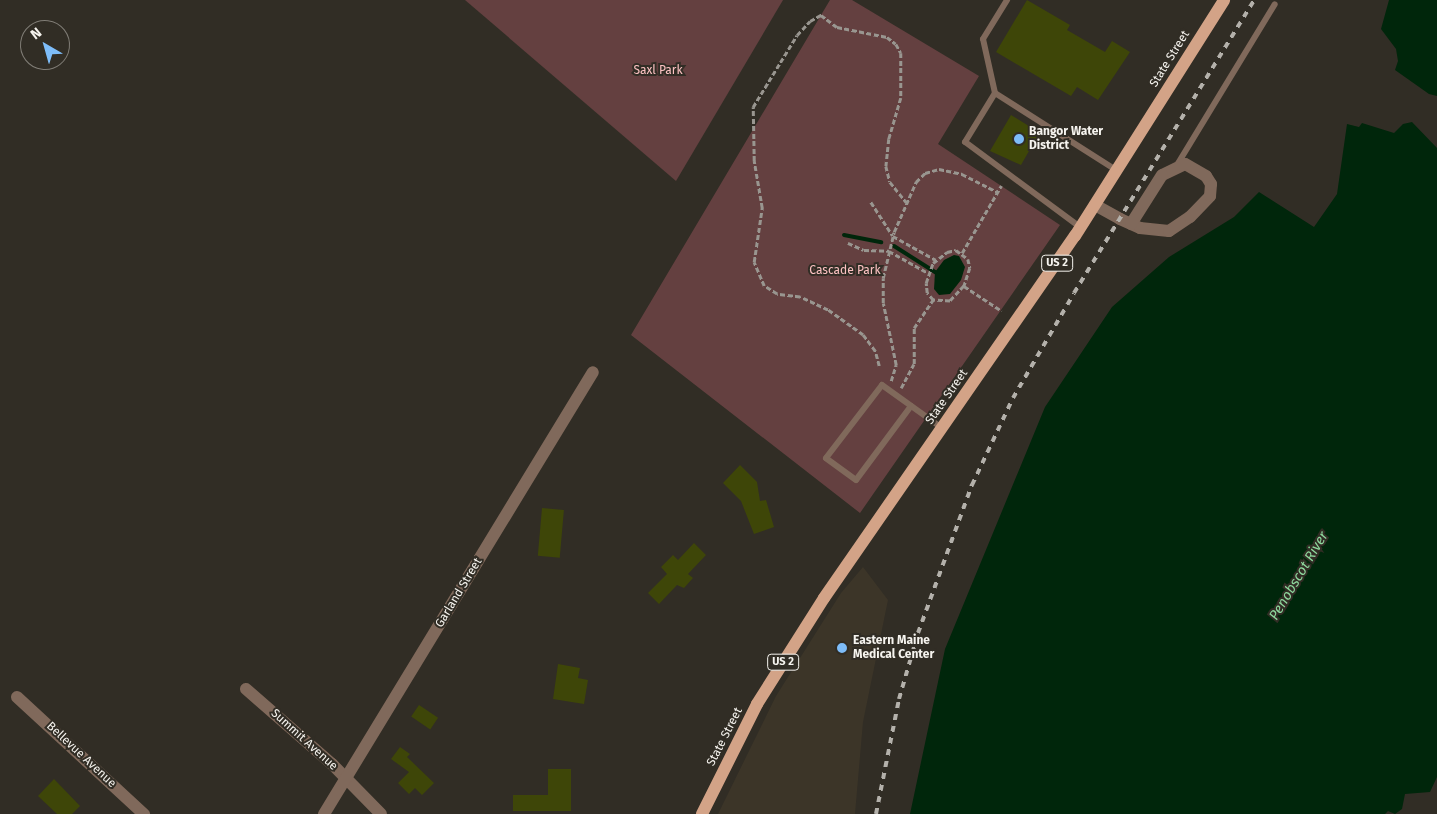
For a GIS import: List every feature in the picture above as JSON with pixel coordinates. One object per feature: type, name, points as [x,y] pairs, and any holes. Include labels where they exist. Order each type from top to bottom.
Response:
[{"type":"main road","name":"State Street","points":[[702,814],[767,687],[824,598],[1080,228],[1224,0]]},
{"type":"street","points":[[1095,205],[1130,224],[1151,231],[1169,230],[1190,217],[1210,196],[1210,184],[1206,176],[1185,164],[1176,166],[1162,175],[1130,224]]},
{"type":"street","name":"Garland Street","points":[[324,814],[593,372]]},
{"type":"street","name":"Summit Avenue","points":[[246,689],[332,764],[345,780],[381,814]]},
{"type":"street","name":"Bellevue Avenue","points":[[17,697],[144,814]]},
{"type":"lane","points":[[1007,0],[983,39],[995,93],[965,142],[1080,228]]},
{"type":"lane","points":[[1176,166],[1275,4]]},
{"type":"lane","points":[[995,93],[1116,170]]},
{"type":"lane","points":[[910,406],[856,480],[826,458],[882,385],[942,428]]},
{"type":"path","points":[[879,366],[875,351],[863,336],[828,310],[800,297],[777,294],[764,286],[754,262],[762,208],[754,160],[753,107],[797,35],[810,21],[821,15],[837,27],[887,37],[896,44],[901,53],[901,98],[889,139],[886,166],[890,182],[906,202]]},
{"type":"path","points":[[888,390],[896,365],[883,303],[883,278],[893,236],[916,182],[925,173],[939,169],[962,174],[997,192]]},
{"type":"path","points":[[962,253],[1001,186]]},
{"type":"path","points":[[871,202],[893,236],[936,260]]},
{"type":"path","points":[[848,243],[864,250],[889,251],[928,272]]},
{"type":"path","points":[[947,252],[962,253],[970,268],[964,286],[950,301],[933,300],[927,293],[928,272],[933,263],[947,252]]},
{"type":"path","points":[[964,286],[1002,311]]},
{"type":"path","points":[[896,396],[914,364],[914,328],[933,300]]},
{"type":"shaded area","name":"Eastern Maine Medical Center","points":[[863,567],[888,600],[863,722],[855,814],[718,814],[776,696],[841,593]]},
{"type":"green space","name":"Saxl Park","points":[[465,0],[783,0],[676,181]]},
{"type":"green space","name":"Cascade Park","points":[[830,0],[852,0],[979,76],[938,144],[1060,225],[860,513],[631,335]]},
{"type":"water","points":[[1389,0],[1437,0],[1437,96],[1429,94],[1395,70],[1398,61],[1396,49],[1381,29]]},
{"type":"water","name":"Penobscot River","points":[[1412,122],[1437,148],[1437,777],[1430,792],[1405,794],[1402,809],[1395,814],[1388,811],[1385,814],[910,814],[945,649],[1045,407],[1112,307],[1169,257],[1234,217],[1259,192],[1314,227],[1337,194],[1347,124],[1359,127],[1362,123],[1394,133],[1403,124]]},
{"type":"water","points":[[954,255],[959,256],[965,267],[961,280],[950,294],[939,295],[934,289],[935,272],[944,260]]},
{"type":"building","points":[[1027,0],[1070,25],[1067,30],[1105,52],[1112,41],[1130,52],[1098,100],[1077,87],[1071,96],[996,52]]},
{"type":"building","points":[[1011,115],[1032,128],[1029,133],[1037,137],[1021,165],[990,151]]},
{"type":"building","points":[[740,465],[757,482],[760,501],[766,500],[774,527],[754,534],[741,501],[723,483]]},
{"type":"building","points":[[542,508],[564,510],[560,558],[538,556]]},
{"type":"building","points":[[694,543],[706,555],[688,574],[693,578],[684,588],[677,585],[659,604],[648,593],[667,574],[661,567],[673,555],[678,560]]},
{"type":"building","points":[[558,664],[580,668],[578,678],[588,680],[584,704],[553,699]]},
{"type":"building","points":[[419,705],[438,718],[430,729],[411,717]]},
{"type":"building","points":[[400,747],[410,754],[407,757],[434,783],[422,795],[415,788],[409,794],[398,783],[409,772],[391,759]]},
{"type":"building","points":[[548,769],[571,769],[571,811],[513,811],[513,795],[548,795]]},
{"type":"building","points":[[54,779],[80,806],[72,814],[57,814],[38,796]]},
{"type":"waterway","points":[[844,235],[881,242]]},
{"type":"waterway","points":[[894,246],[935,272]]},
{"type":"railway","points":[[876,814],[899,699],[918,633],[972,485],[1013,398],[1074,293],[1254,0]]},
{"type":"place","name":"Bangor Water District","points":[[1019,139]]},
{"type":"place","name":"Eastern Maine Medical Center","points":[[842,648]]}]
